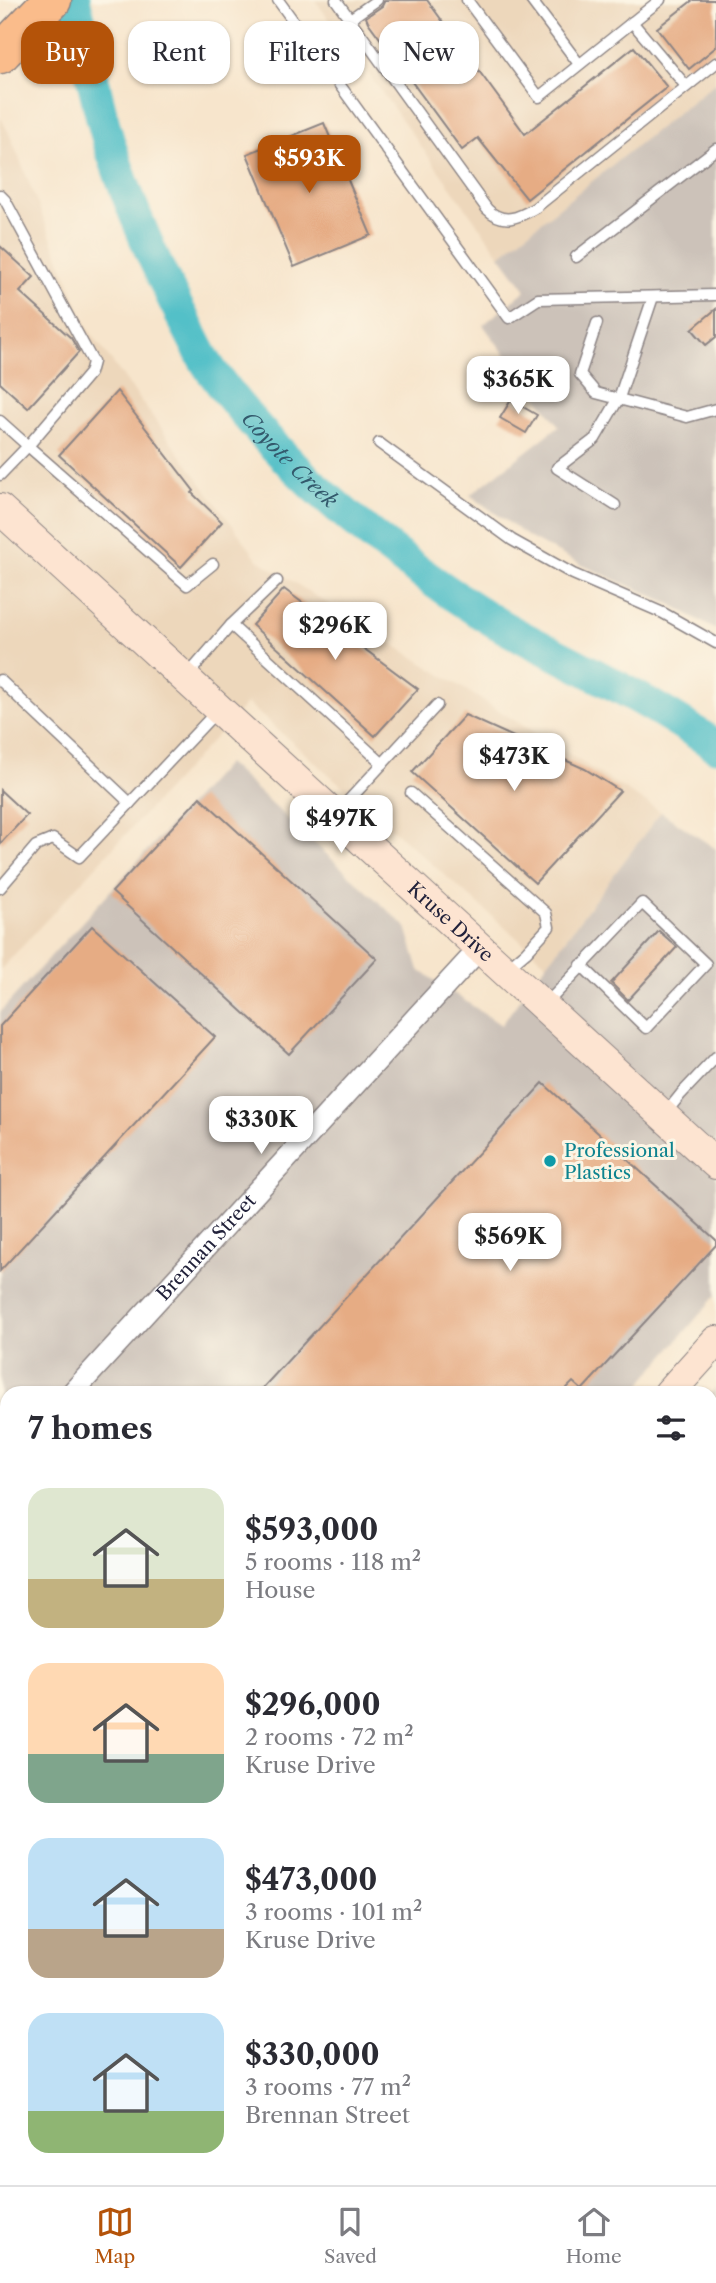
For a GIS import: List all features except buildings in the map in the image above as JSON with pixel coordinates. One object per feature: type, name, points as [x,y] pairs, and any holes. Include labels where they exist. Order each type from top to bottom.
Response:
[{"type":"highway","points":[[0,54],[51,0]]},
{"type":"street","name":"Kruse Drive","points":[[0,509],[716,1164]]},
{"type":"street","name":"Brennan Street","points":[[78,1386],[480,948]]},
{"type":"street","points":[[675,1386],[716,1341]]},
{"type":"lane","points":[[278,0],[509,318],[538,299],[716,295]]},
{"type":"lane","points":[[336,0],[487,209],[503,220],[535,208],[716,63]]},
{"type":"lane","points":[[350,19],[377,0]]},
{"type":"lane","points":[[467,0],[538,97],[660,0]]},
{"type":"lane","points":[[531,0],[579,64]]},
{"type":"lane","points":[[632,22],[686,86]]},
{"type":"lane","points":[[576,257],[716,149]]},
{"type":"lane","points":[[0,195],[93,362],[90,373],[0,475]]},
{"type":"lane","points":[[615,505],[557,468],[595,439],[619,398],[653,297]]},
{"type":"lane","points":[[597,323],[580,374],[596,393],[687,417],[716,409]]},
{"type":"lane","points":[[0,421],[187,585],[213,564]]},
{"type":"lane","points":[[379,443],[512,540],[573,574],[663,613],[716,643]]},
{"type":"lane","points":[[185,678],[276,581]]},
{"type":"lane","points":[[232,625],[383,764]]},
{"type":"lane","points":[[0,680],[130,803]]},
{"type":"lane","points":[[335,815],[437,705]]},
{"type":"lane","points":[[0,888],[36,846],[53,839],[79,857],[219,709]]},
{"type":"lane","points":[[411,793],[545,913],[549,927],[505,970]]},
{"type":"lane","points":[[544,1006],[582,965],[642,903],[706,964],[646,1028],[582,965]]},
{"type":"lane","points":[[664,1116],[716,1057]]},
{"type":"shaded area","points":[[315,0],[716,0],[716,82],[500,255],[365,69],[365,21],[330,21]]},
{"type":"shaded area","points":[[716,82],[716,630],[669,603],[582,565],[530,538],[470,495],[559,426],[483,325],[526,290],[500,255]]},
{"type":"shaded area","points":[[0,117],[9,133],[88,329],[258,560],[661,812],[547,964],[247,703],[0,970]]},
{"type":"shaded area","points":[[227,763],[406,927],[419,970],[501,1025],[661,812],[716,849],[716,1295],[639,1386],[0,1386],[0,1012]]},
{"type":"waterway","name":"Coyote Creek","points":[[74,0],[105,131],[136,216],[164,281],[201,353],[240,407],[305,477],[341,510],[416,569],[495,622],[637,697],[716,746]]},
{"type":"place","name":"Professional Plastics","points":[[550,1161]]}]
